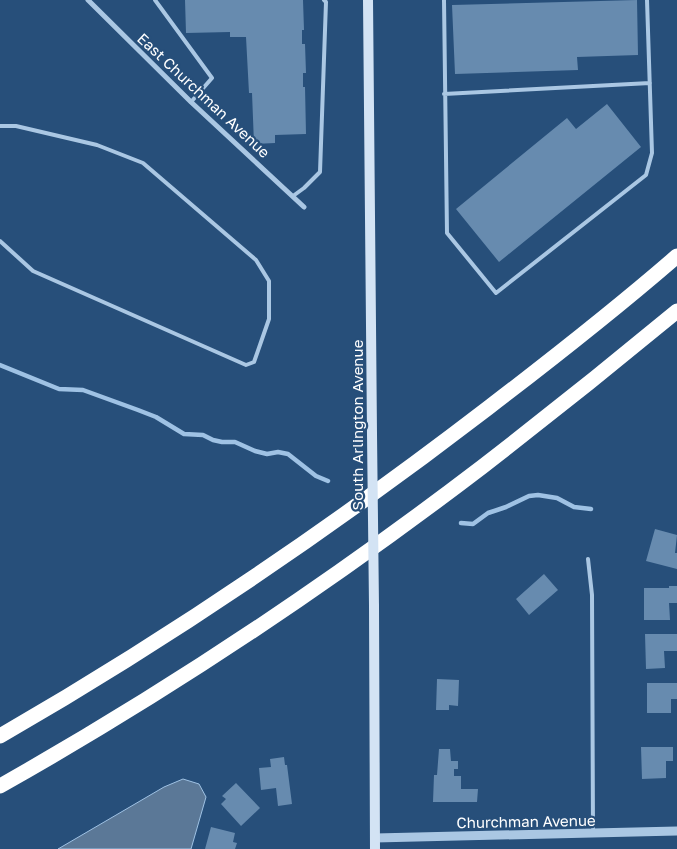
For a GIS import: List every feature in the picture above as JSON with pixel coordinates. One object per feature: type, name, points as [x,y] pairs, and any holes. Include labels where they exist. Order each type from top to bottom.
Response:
[{"type":"highway","points":[[0,736],[163,636],[314,536],[379,490],[529,377],[677,256]]},
{"type":"highway","points":[[0,786],[186,673],[336,573],[481,468],[677,311]]},
{"type":"main road","name":"South Arlington Avenue","points":[[368,0],[375,844]]},
{"type":"street","name":"East Churchman Avenue","points":[[88,0],[190,102],[304,207]]},
{"type":"street","name":"Churchman Avenue","points":[[375,844],[593,833],[677,831]]},
{"type":"lane","points":[[155,0],[212,78],[190,102]]},
{"type":"lane","points":[[293,196],[320,172],[326,12],[326,2],[324,0]]},
{"type":"lane","points":[[444,0],[447,233],[496,293],[646,175],[652,153],[647,0]]},
{"type":"lane","points":[[444,94],[650,83]]},
{"type":"lane","points":[[0,126],[16,126],[97,145],[143,163],[256,260],[269,282],[269,319],[254,362],[246,365],[33,271],[0,241]]},
{"type":"lane","points":[[588,559],[592,595],[593,833]]},
{"type":"water","points":[[183,779],[199,784],[206,797],[191,849],[58,849],[164,787]]},
{"type":"building","points":[[185,0],[303,0],[304,30],[302,30],[302,44],[305,44],[306,73],[303,73],[303,87],[305,87],[306,134],[275,135],[275,143],[254,144],[252,93],[249,93],[246,37],[230,37],[230,32],[186,33]]},
{"type":"building","points":[[637,0],[638,55],[577,57],[578,70],[455,74],[452,5]]},
{"type":"building","points":[[607,104],[641,147],[499,262],[456,209],[567,118],[576,129]]},
{"type":"building","points":[[655,529],[677,535],[675,553],[677,553],[677,569],[646,561]]},
{"type":"building","points":[[544,574],[558,590],[529,615],[516,599]]},
{"type":"building","points":[[669,586],[677,586],[677,603],[669,603],[670,620],[644,620],[644,588],[669,588]]},
{"type":"building","points":[[645,634],[677,634],[677,651],[664,651],[665,668],[646,669]]},
{"type":"building","points":[[437,679],[459,680],[458,706],[449,705],[449,710],[436,710]]},
{"type":"building","points":[[647,683],[677,683],[677,699],[671,699],[671,713],[647,713]]},
{"type":"building","points":[[641,747],[673,747],[673,761],[666,761],[666,778],[642,779]]},
{"type":"building","points":[[439,749],[450,749],[451,761],[458,761],[458,769],[454,769],[454,776],[461,776],[461,789],[478,789],[477,802],[433,802],[434,775],[437,775]]},
{"type":"building","points":[[284,757],[285,765],[287,765],[292,804],[278,806],[276,788],[261,790],[259,768],[271,767],[270,759]]},
{"type":"building","points":[[236,783],[260,808],[241,826],[221,804],[226,799],[222,796]]},
{"type":"building","points":[[211,827],[235,833],[233,842],[237,843],[235,849],[205,849]]},
{"type":"waterway","points":[[0,365],[59,389],[83,390],[138,410],[156,417],[184,434],[203,435],[222,442],[235,442],[267,454],[278,452],[288,454],[316,476],[328,481]]},
{"type":"waterway","points":[[461,523],[473,524],[488,513],[529,496],[538,495],[557,498],[574,507],[591,509]]}]
